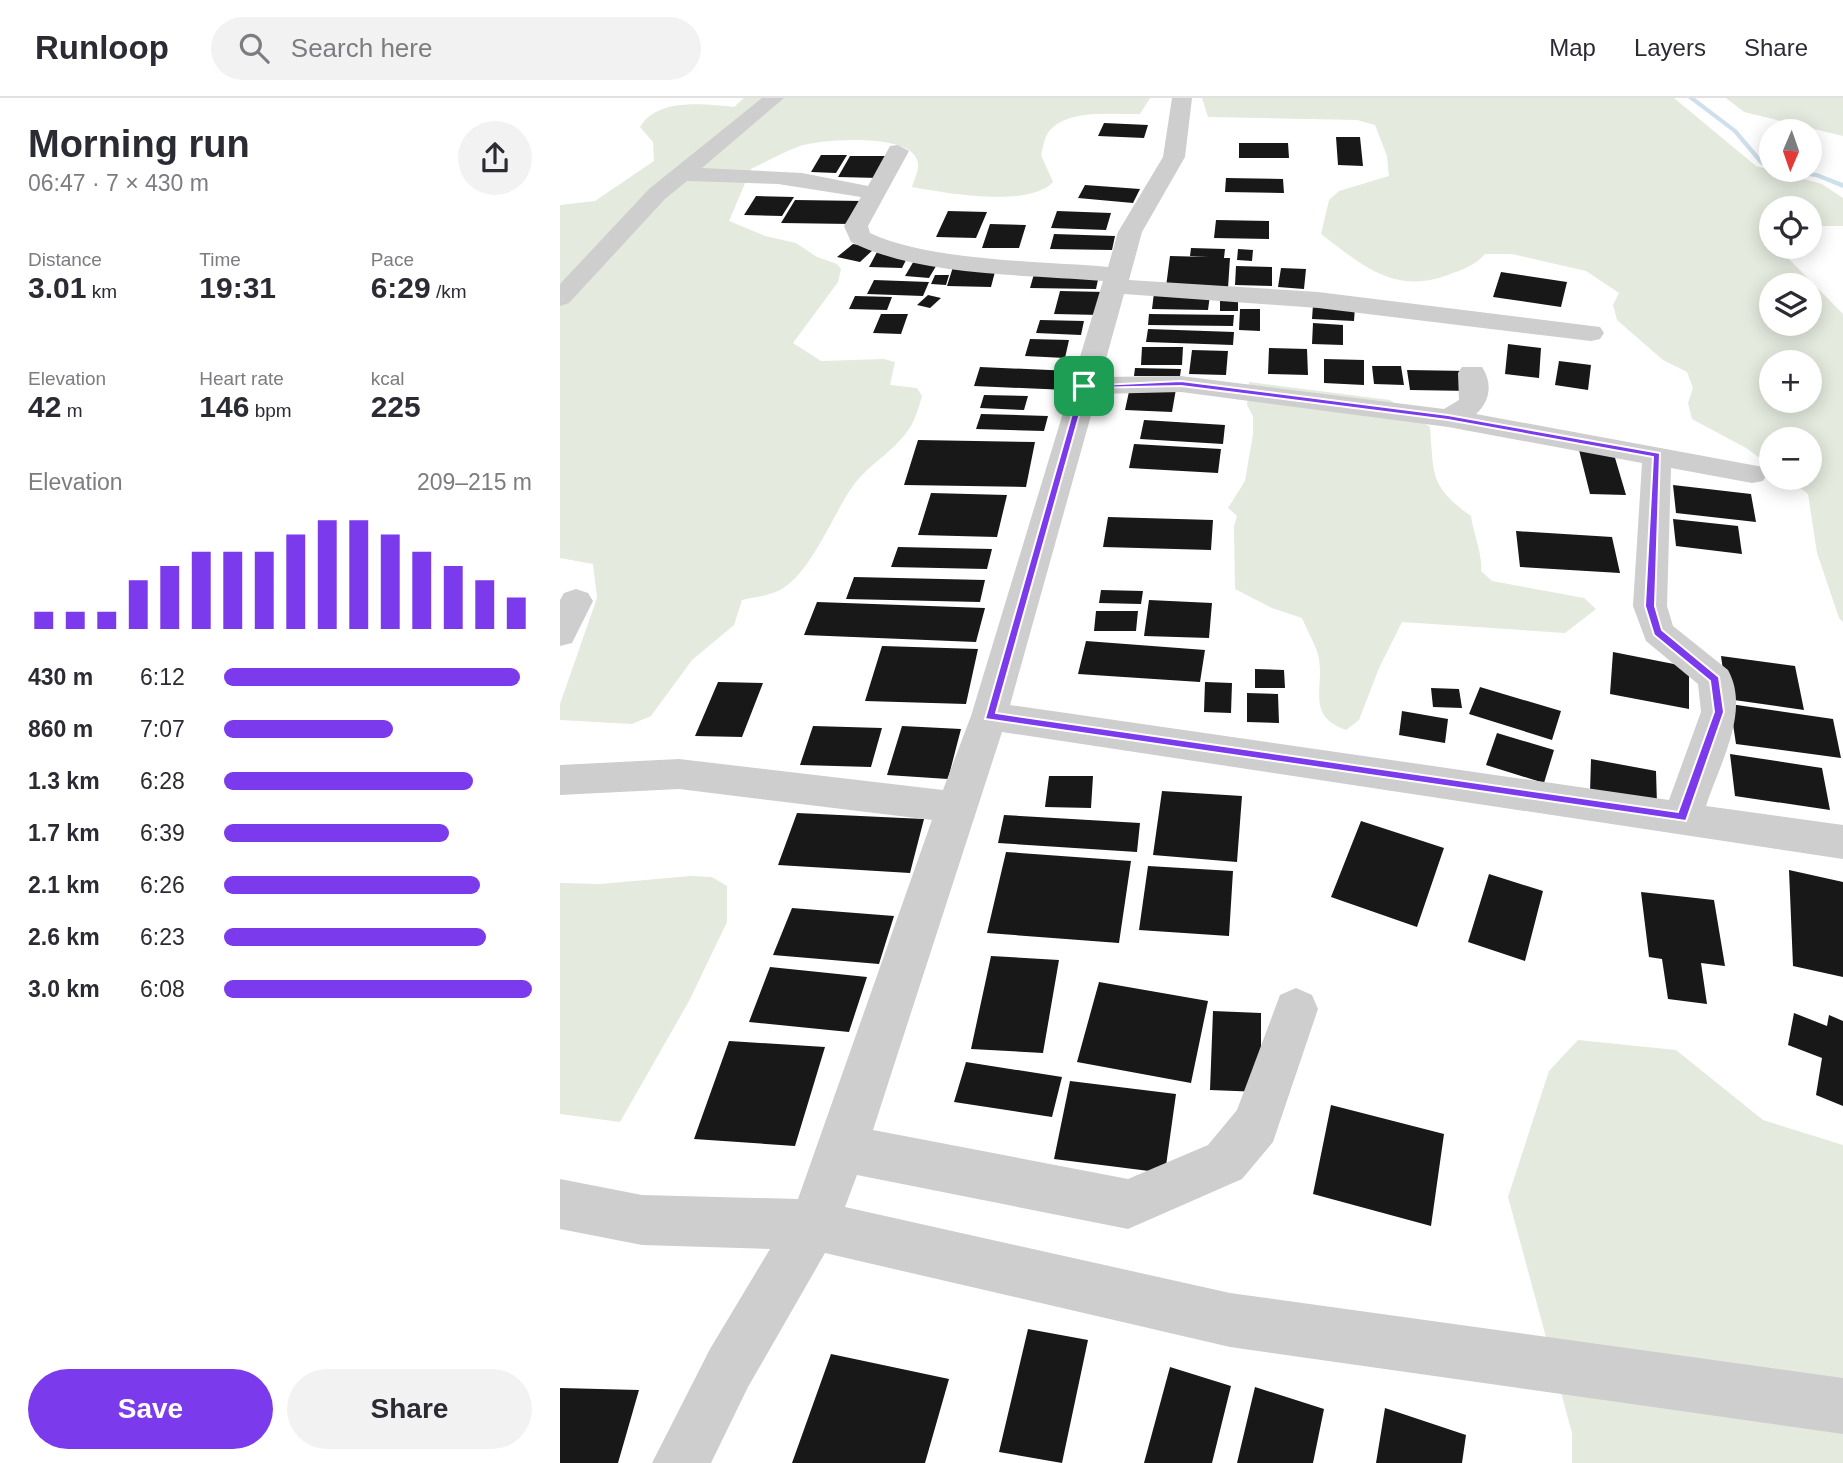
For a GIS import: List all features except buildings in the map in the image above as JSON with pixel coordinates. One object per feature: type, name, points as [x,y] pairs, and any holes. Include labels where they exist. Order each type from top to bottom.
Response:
[{"type":"street","points":[[560,298],[607,251],[657,194],[774,98]]},
{"type":"street","points":[[681,1463],[729,1368],[813,1225],[844,1148],[956,807],[989,716],[1130,232],[1174,157],[1182,98]]},
{"type":"street","points":[[898,151],[856,226],[859,237],[886,250],[1115,281],[1318,300],[1591,333]]},
{"type":"street","points":[[681,174],[785,176],[837,183],[874,194]]},
{"type":"street","points":[[1448,418],[1471,407],[1477,396],[1472,373]]},
{"type":"street","points":[[1084,386],[1181,384],[1448,418],[1752,474]]},
{"type":"street","points":[[1657,455],[1650,606],[1658,632],[1715,679],[1719,712],[1682,818]]},
{"type":"street","points":[[560,634],[576,601]]},
{"type":"street","points":[[989,716],[1843,842]]},
{"type":"street","points":[[560,780],[679,774],[956,807]]},
{"type":"street","points":[[844,1148],[1128,1204],[1225,1162],[1256,1125],[1296,1009]]},
{"type":"street","points":[[560,1204],[642,1220],[813,1225],[1230,1320],[1843,1406]]},
{"type":"shaded area","points":[[744,98],[1150,98],[1140,114],[1091,114],[1056,125],[1047,135],[1041,155],[1053,182],[1026,195],[986,196],[912,187],[918,167],[915,156],[907,149],[878,141],[842,140],[800,146],[751,169],[729,221],[765,236],[796,243],[817,257],[837,264],[841,269],[838,282],[793,343],[821,361],[884,359],[895,362],[890,385],[917,388],[922,396],[917,411],[905,434],[855,483],[801,571],[778,591],[742,600],[734,625],[692,660],[651,716],[632,724],[560,720],[560,704],[597,598],[593,564],[560,558],[560,205],[595,201],[654,161],[653,142],[640,127],[658,111],[696,104],[734,107]]},
{"type":"shaded area","points":[[1202,98],[1674,98],[1759,167],[1759,182],[1815,182],[1843,198],[1843,226],[1822,226],[1822,196],[1759,196],[1759,259],[1789,259],[1803,273],[1759,273],[1759,336],[1822,336],[1822,293],[1843,314],[1843,622],[1839,618],[1817,553],[1808,494],[1803,490],[1822,490],[1822,427],[1759,427],[1759,457],[1692,419],[1688,403],[1693,388],[1687,372],[1663,360],[1617,320],[1613,305],[1619,293],[1586,271],[1512,254],[1485,254],[1464,269],[1429,280],[1395,279],[1365,266],[1321,234],[1329,200],[1339,191],[1389,176],[1387,156],[1375,125],[1357,120],[1208,117]]},
{"type":"shaded area","points":[[1726,98],[1843,98],[1843,136],[1822,131],[1822,119],[1773,119],[1744,112]]},
{"type":"shaded area","points":[[1249,382],[1390,400],[1430,427],[1436,478],[1447,496],[1471,516],[1481,558],[1481,571],[1492,581],[1584,598],[1596,609],[1565,633],[1402,622],[1379,668],[1359,720],[1346,730],[1333,724],[1321,708],[1318,654],[1302,618],[1272,608],[1235,589],[1234,526],[1237,516],[1228,508],[1245,481],[1253,434],[1253,416],[1247,405]]},
{"type":"shaded area","points":[[690,876],[712,877],[727,886],[727,922],[689,1001],[620,1122],[560,1114],[560,883],[600,884]]},
{"type":"shaded area","points":[[1578,1040],[1676,1050],[1763,1120],[1843,1145],[1843,1463],[1572,1463],[1572,1433],[1508,1197],[1549,1071]]},
{"type":"waterway","points":[[1691,98],[1735,131],[1759,159]]},
{"type":"waterway","points":[[1822,177],[1843,186]]},
{"type":"route","points":[[1181,384],[1257,393],[1366,410],[1448,418],[1657,455],[1650,606],[1658,632],[1698,662],[1715,679],[1719,712],[1682,818],[989,716],[1084,386],[1181,384]]}]
